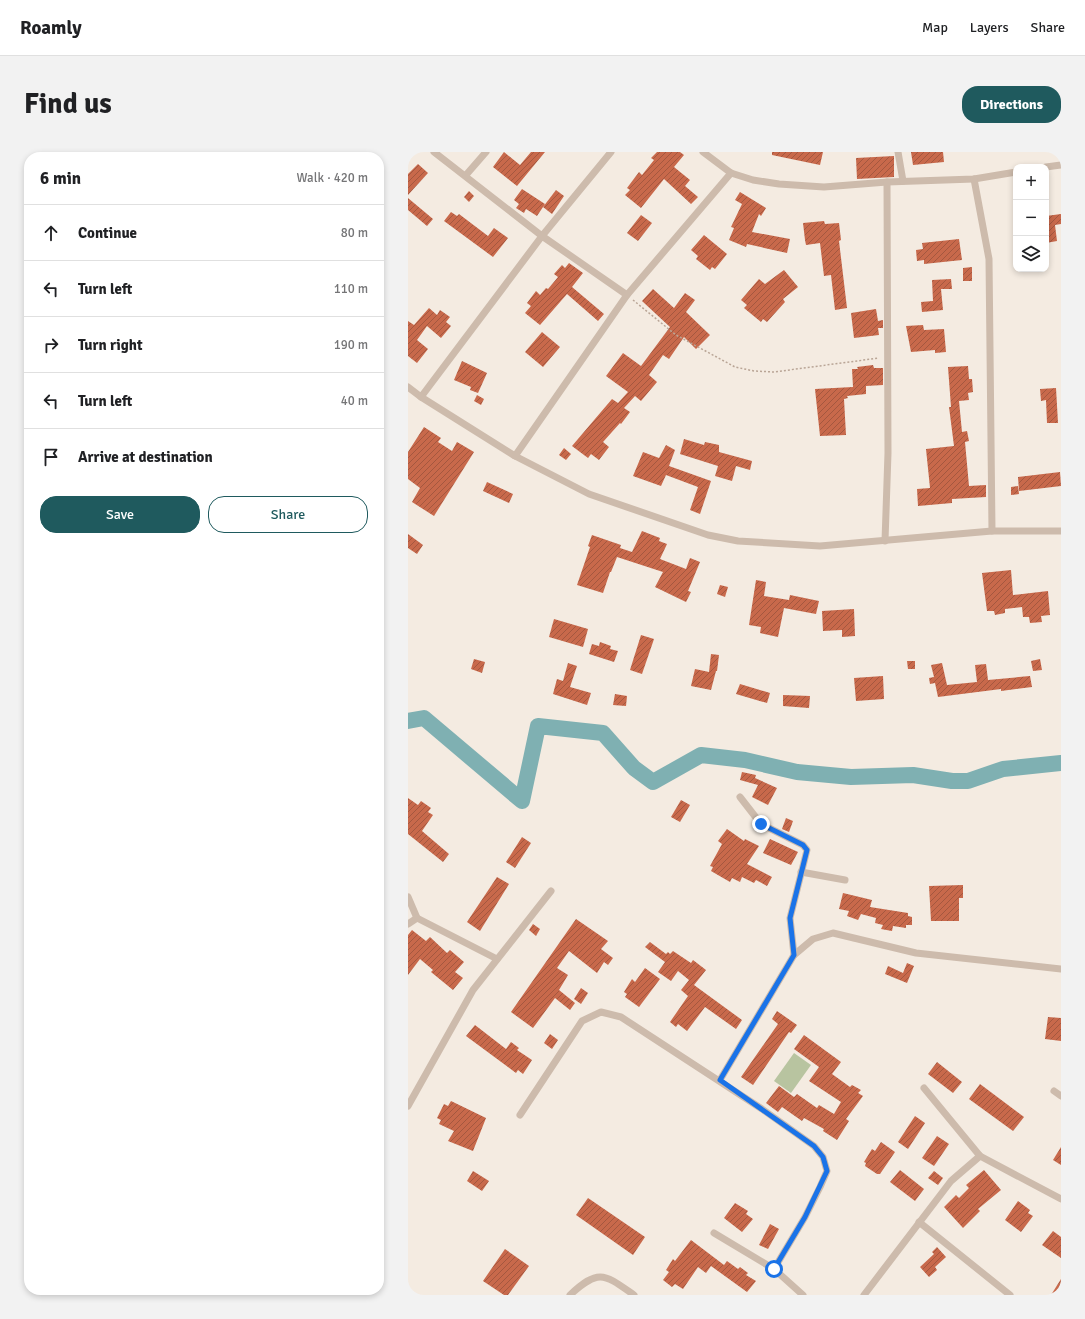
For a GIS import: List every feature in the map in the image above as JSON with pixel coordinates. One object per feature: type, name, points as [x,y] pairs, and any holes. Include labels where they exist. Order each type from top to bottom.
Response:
[{"type":"street","points":[[434,152],[466,175],[542,236],[627,295]]},
{"type":"street","points":[[466,175],[486,152]]},
{"type":"street","points":[[420,397],[542,236],[611,152]]},
{"type":"street","points":[[703,152],[731,173],[753,180],[779,184],[824,187],[887,182],[974,180],[1013,173]]},
{"type":"street","points":[[898,152],[903,182]]},
{"type":"street","points":[[1049,166],[1061,164]]},
{"type":"street","points":[[515,456],[627,295],[731,173]]},
{"type":"street","points":[[974,180],[989,259],[992,531]]},
{"type":"street","points":[[885,541],[888,453],[887,182]]},
{"type":"street","points":[[408,387],[420,397],[515,456],[589,494],[708,535],[738,541],[820,546],[992,531],[1061,531]]},
{"type":"street","points":[[740,797],[761,824],[803,845],[807,850],[790,918],[794,955]]},
{"type":"street","points":[[801,872],[846,880]]},
{"type":"street","points":[[408,1106],[473,990],[551,891]]},
{"type":"street","points":[[408,897],[417,918],[497,959]]},
{"type":"street","points":[[408,924],[417,918]]},
{"type":"street","points":[[720,1080],[794,955],[813,938],[833,933],[916,953],[1061,969]]},
{"type":"street","points":[[520,1115],[582,1021],[602,1012],[621,1017],[720,1080],[814,1146],[826,1164],[827,1171],[820,1187],[805,1217],[774,1269]]},
{"type":"street","points":[[924,1088],[980,1156],[1061,1199]]},
{"type":"street","points":[[1054,1091],[1061,1096]]},
{"type":"street","points":[[864,1295],[951,1181],[980,1156]]},
{"type":"street","points":[[919,1222],[1010,1295]]},
{"type":"street","points":[[714,1233],[774,1269],[803,1295]]},
{"type":"street","points":[[570,1295],[593,1277],[602,1276],[616,1282],[634,1295]]},
{"type":"path","points":[[627,295],[676,335],[735,367],[754,371],[774,372],[887,356]]},
{"type":"green space","points":[[794,1053],[811,1065],[791,1093],[774,1081]]},
{"type":"building","points":[[504,152],[520,165],[531,152],[545,152],[517,186],[493,167]]},
{"type":"building","points":[[657,152],[680,152],[684,155],[674,167],[690,180],[685,186],[698,197],[691,204],[664,179],[641,208],[625,195],[630,190],[627,188],[639,172],[642,175],[654,160],[651,158]]},
{"type":"building","points":[[772,152],[823,152],[820,165],[772,155]]},
{"type":"building","points":[[911,152],[943,152],[944,162],[913,165]]},
{"type":"building","points":[[894,156],[894,177],[857,179],[856,158]]},
{"type":"building","points":[[418,164],[428,173],[408,195],[408,174]]},
{"type":"building","points":[[522,189],[545,204],[537,216],[526,209],[524,213],[516,208],[519,204],[514,200]]},
{"type":"building","points":[[556,190],[564,196],[552,214],[543,207]]},
{"type":"building","points":[[469,191],[474,196],[469,202],[464,197]]},
{"type":"building","points":[[740,192],[766,208],[761,216],[759,214],[752,232],[790,239],[787,253],[747,244],[746,247],[729,240],[734,228],[731,227],[742,204],[735,200]]},
{"type":"building","points":[[408,198],[433,219],[427,226],[408,210]]},
{"type":"building","points":[[451,212],[457,216],[459,214],[488,236],[494,228],[508,238],[493,257],[444,221]]},
{"type":"building","points":[[1061,214],[1061,224],[1055,225],[1057,241],[1049,242],[1049,236],[1049,216]]},
{"type":"building","points":[[641,215],[652,223],[638,241],[627,233]]},
{"type":"building","points":[[824,221],[825,224],[839,223],[841,240],[839,241],[847,308],[835,310],[831,275],[824,276],[820,243],[806,245],[803,223]]},
{"type":"building","points":[[704,235],[727,254],[715,269],[712,267],[710,270],[696,259],[698,256],[691,250]]},
{"type":"building","points":[[959,239],[962,260],[924,264],[924,260],[917,261],[916,250],[923,249],[922,243]]},
{"type":"building","points":[[569,263],[583,273],[572,287],[604,314],[598,321],[567,294],[540,325],[525,313],[531,306],[527,303],[536,291],[540,295],[546,288],[548,289],[558,277],[554,274],[562,265],[565,268]]},
{"type":"building","points":[[972,267],[972,281],[963,281],[963,268]]},
{"type":"building","points":[[784,270],[798,287],[783,299],[785,302],[767,322],[763,319],[761,322],[744,308],[747,305],[741,300],[759,279],[765,284]]},
{"type":"building","points":[[951,279],[952,289],[941,289],[943,310],[922,312],[921,302],[933,301],[932,280]]},
{"type":"building","points":[[653,289],[674,308],[685,293],[695,300],[686,312],[710,335],[696,349],[684,337],[669,359],[663,355],[649,375],[657,382],[641,401],[635,396],[624,408],[630,412],[621,424],[620,423],[603,442],[609,447],[599,460],[591,454],[588,458],[572,446],[612,399],[618,403],[628,392],[606,376],[623,353],[641,366],[670,327],[642,301]]},
{"type":"building","points":[[429,308],[437,315],[440,310],[450,317],[446,322],[451,326],[441,338],[427,326],[417,340],[428,349],[417,363],[408,356],[408,321],[414,325]]},
{"type":"building","points":[[876,309],[878,321],[883,320],[883,328],[878,328],[879,335],[854,338],[851,313]]},
{"type":"building","points":[[923,325],[924,330],[944,329],[946,352],[935,353],[935,350],[911,352],[906,326]]},
{"type":"building","points":[[542,332],[560,347],[543,367],[525,352]]},
{"type":"building","points":[[462,361],[487,373],[478,393],[470,390],[471,387],[454,380]]},
{"type":"building","points":[[873,365],[874,368],[883,368],[883,385],[866,386],[866,394],[847,396],[848,398],[844,399],[846,435],[820,436],[815,389],[853,387],[852,369]]},
{"type":"building","points":[[968,366],[969,379],[972,379],[973,392],[968,393],[969,400],[959,401],[962,432],[967,431],[969,441],[965,442],[969,486],[986,485],[986,497],[952,499],[952,503],[918,506],[917,489],[930,488],[926,449],[954,446],[949,407],[951,407],[948,367]]},
{"type":"building","points":[[1056,388],[1058,423],[1047,423],[1046,400],[1041,401],[1040,389]]},
{"type":"building","points":[[477,395],[484,399],[481,405],[474,401]]},
{"type":"building","points":[[424,427],[441,438],[438,442],[452,451],[457,442],[474,452],[434,516],[412,502],[420,488],[408,479],[408,452]]},
{"type":"building","points":[[684,439],[704,445],[705,442],[719,445],[719,452],[752,461],[750,470],[736,466],[732,481],[715,476],[718,466],[680,454]]},
{"type":"building","points":[[666,445],[675,450],[669,466],[711,481],[700,514],[690,510],[698,487],[666,475],[661,486],[633,476],[643,452],[659,458]]},
{"type":"building","points":[[564,448],[571,454],[566,460],[559,455]]},
{"type":"building","points":[[1060,472],[1061,486],[1019,491],[1018,477]]},
{"type":"building","points":[[487,482],[513,494],[509,503],[483,491]]},
{"type":"building","points":[[1018,486],[1019,494],[1011,495],[1011,487]]},
{"type":"building","points":[[642,531],[660,538],[659,541],[667,544],[660,559],[686,569],[690,558],[700,562],[688,591],[691,592],[686,602],[655,587],[663,572],[617,557],[603,593],[577,585],[590,547],[588,546],[592,535],[621,545],[620,548],[632,552]]},
{"type":"building","points":[[408,534],[423,545],[417,554],[408,548]]},
{"type":"building","points":[[1011,570],[1013,595],[1048,591],[1050,615],[1041,616],[1042,622],[1030,623],[1029,617],[1023,617],[1022,607],[1005,609],[1005,613],[995,615],[994,611],[987,611],[982,573]]},
{"type":"building","points":[[756,580],[766,582],[764,596],[789,600],[790,595],[819,601],[816,614],[784,608],[778,637],[760,633],[761,627],[749,625]]},
{"type":"building","points":[[720,585],[728,587],[725,597],[717,594]]},
{"type":"building","points":[[854,609],[855,636],[842,637],[842,630],[823,631],[822,611]]},
{"type":"building","points":[[554,619],[588,629],[583,647],[549,637]]},
{"type":"building","points":[[641,635],[654,639],[642,674],[630,670]]},
{"type":"building","points":[[600,642],[611,646],[610,649],[618,651],[614,662],[589,654],[592,644],[599,646]]},
{"type":"building","points":[[711,654],[719,655],[717,671],[711,690],[691,686],[695,669],[709,672]]},
{"type":"building","points":[[474,659],[485,662],[482,673],[471,669]]},
{"type":"building","points":[[1040,659],[1042,670],[1033,671],[1031,661]]},
{"type":"building","points":[[907,661],[915,661],[915,669],[908,669]]},
{"type":"building","points":[[568,663],[577,666],[570,687],[591,693],[587,705],[553,694],[557,679],[563,681]]},
{"type":"building","points":[[942,663],[947,685],[977,682],[975,665],[986,664],[988,680],[1030,676],[1032,687],[1001,691],[1001,689],[938,697],[935,683],[930,684],[929,678],[934,677],[931,665]]},
{"type":"building","points":[[883,676],[884,699],[856,701],[854,678]]},
{"type":"building","points":[[740,684],[770,693],[767,703],[736,694]]},
{"type":"building","points":[[615,694],[627,696],[626,706],[613,705]]},
{"type":"building","points":[[783,695],[810,696],[809,708],[783,706]]},
{"type":"building","points":[[742,772],[756,775],[755,778],[777,788],[768,805],[752,797],[758,785],[740,780]]},
{"type":"building","points":[[408,798],[418,805],[421,801],[431,808],[428,812],[433,815],[422,831],[449,854],[443,862],[408,834]]},
{"type":"building","points":[[681,800],[690,805],[680,822],[671,817]]},
{"type":"building","points":[[786,818],[793,821],[789,832],[782,829]]},
{"type":"building","points":[[727,829],[744,841],[745,839],[759,846],[747,864],[772,877],[767,886],[756,880],[754,883],[742,877],[740,882],[732,878],[730,882],[711,871],[713,867],[710,866],[722,844],[718,841]]},
{"type":"building","points":[[522,837],[531,843],[515,868],[506,862]]},
{"type":"building","points":[[770,839],[798,852],[791,865],[763,853]]},
{"type":"building","points":[[497,877],[509,884],[480,931],[467,922]]},
{"type":"building","points":[[963,885],[963,898],[959,898],[959,921],[931,921],[929,886]]},
{"type":"building","points":[[843,893],[872,900],[870,907],[908,913],[908,916],[912,917],[912,925],[906,925],[906,928],[893,926],[892,931],[881,929],[883,925],[875,923],[876,918],[861,914],[858,920],[847,916],[849,911],[839,909]]},
{"type":"building","points":[[576,919],[608,941],[601,949],[613,958],[608,965],[604,962],[597,973],[569,951],[557,968],[568,975],[559,990],[575,1003],[570,1010],[555,998],[533,1028],[511,1012]]},
{"type":"building","points":[[533,924],[540,929],[536,936],[529,930]]},
{"type":"building","points":[[412,930],[426,941],[430,937],[447,953],[450,950],[464,962],[455,972],[463,978],[453,990],[431,972],[433,970],[420,959],[408,975],[408,935]]},
{"type":"building","points":[[650,942],[666,954],[668,952],[670,954],[673,951],[691,963],[693,960],[706,970],[694,985],[742,1020],[736,1029],[705,1007],[687,1031],[678,1024],[676,1027],[670,1022],[688,996],[681,990],[689,980],[678,971],[671,981],[658,972],[665,962],[645,947]]},
{"type":"building","points":[[907,963],[914,966],[907,983],[885,974],[888,966],[903,973]]},
{"type":"building","points":[[645,968],[660,979],[639,1007],[625,997],[627,994],[624,992],[632,979],[635,982]]},
{"type":"building","points":[[581,988],[588,993],[581,1004],[574,999]]},
{"type":"building","points":[[777,1011],[797,1025],[791,1033],[789,1032],[753,1085],[741,1077],[778,1024],[772,1019]]},
{"type":"building","points":[[1048,1017],[1061,1018],[1061,1041],[1045,1039]]},
{"type":"building","points":[[475,1025],[506,1049],[511,1042],[519,1048],[517,1050],[532,1060],[523,1074],[518,1070],[516,1073],[466,1036]]},
{"type":"building","points":[[550,1034],[558,1040],[552,1049],[544,1043]]},
{"type":"building","points":[[804,1035],[841,1062],[832,1074],[850,1087],[852,1085],[861,1090],[858,1093],[863,1096],[846,1119],[849,1121],[837,1140],[823,1131],[824,1129],[804,1118],[802,1121],[782,1107],[778,1112],[766,1103],[779,1086],[794,1097],[797,1094],[817,1108],[819,1105],[834,1114],[841,1102],[809,1081],[819,1067],[794,1049]]},
{"type":"building","points":[[937,1062],[962,1082],[953,1093],[928,1074]]},
{"type":"building","points":[[980,1084],[1024,1117],[1013,1131],[969,1099]]},
{"type":"building","points":[[451,1101],[486,1118],[473,1151],[448,1141],[454,1131],[439,1124],[441,1120],[437,1118],[444,1104],[448,1106]]},
{"type":"building","points":[[915,1116],[925,1123],[908,1149],[898,1142]]},
{"type":"building","points":[[937,1136],[949,1144],[934,1166],[922,1158]]},
{"type":"building","points":[[881,1142],[895,1152],[880,1174],[877,1174],[865,1166],[866,1163],[864,1162],[872,1149],[875,1151]]},
{"type":"building","points":[[1061,1147],[1061,1165],[1053,1160]]},
{"type":"building","points":[[900,1170],[924,1189],[915,1201],[890,1182]]},
{"type":"building","points":[[984,1170],[1001,1190],[978,1209],[980,1211],[963,1228],[944,1207],[956,1195],[959,1198],[969,1188],[966,1185]]},
{"type":"building","points":[[473,1171],[489,1181],[482,1191],[467,1181]]},
{"type":"building","points":[[934,1171],[943,1178],[938,1185],[928,1178]]},
{"type":"building","points":[[588,1198],[645,1237],[633,1255],[576,1215]]},
{"type":"building","points":[[1018,1201],[1030,1210],[1028,1213],[1033,1216],[1021,1232],[1005,1220]]},
{"type":"building","points":[[735,1203],[748,1211],[746,1214],[753,1219],[742,1232],[724,1218]]},
{"type":"building","points":[[770,1224],[779,1229],[768,1249],[759,1245]]},
{"type":"building","points":[[1053,1231],[1061,1237],[1061,1258],[1042,1245]]},
{"type":"building","points":[[691,1240],[724,1265],[727,1261],[738,1269],[740,1267],[748,1273],[746,1275],[756,1281],[747,1292],[711,1266],[706,1273],[698,1267],[683,1289],[675,1284],[672,1287],[663,1280],[669,1272],[666,1270],[673,1259],[675,1261]]},
{"type":"building","points":[[937,1247],[946,1257],[935,1267],[937,1270],[929,1277],[920,1267],[934,1254],[932,1252]]},
{"type":"building","points":[[505,1249],[529,1266],[508,1295],[504,1295],[483,1281]]},
{"type":"building","points":[[1061,1279],[1061,1295],[1051,1295]]},
{"type":"waterway","points":[[408,721],[424,718],[522,801],[538,726],[603,733],[634,768],[653,782],[701,755],[745,760],[797,772],[851,777],[913,775],[952,781],[968,781],[1003,769],[1061,763]]},
{"type":"route","points":[[761,824],[803,845],[807,850],[790,918],[794,955],[720,1080],[814,1146],[823,1157],[827,1171],[805,1217],[774,1269]]}]
